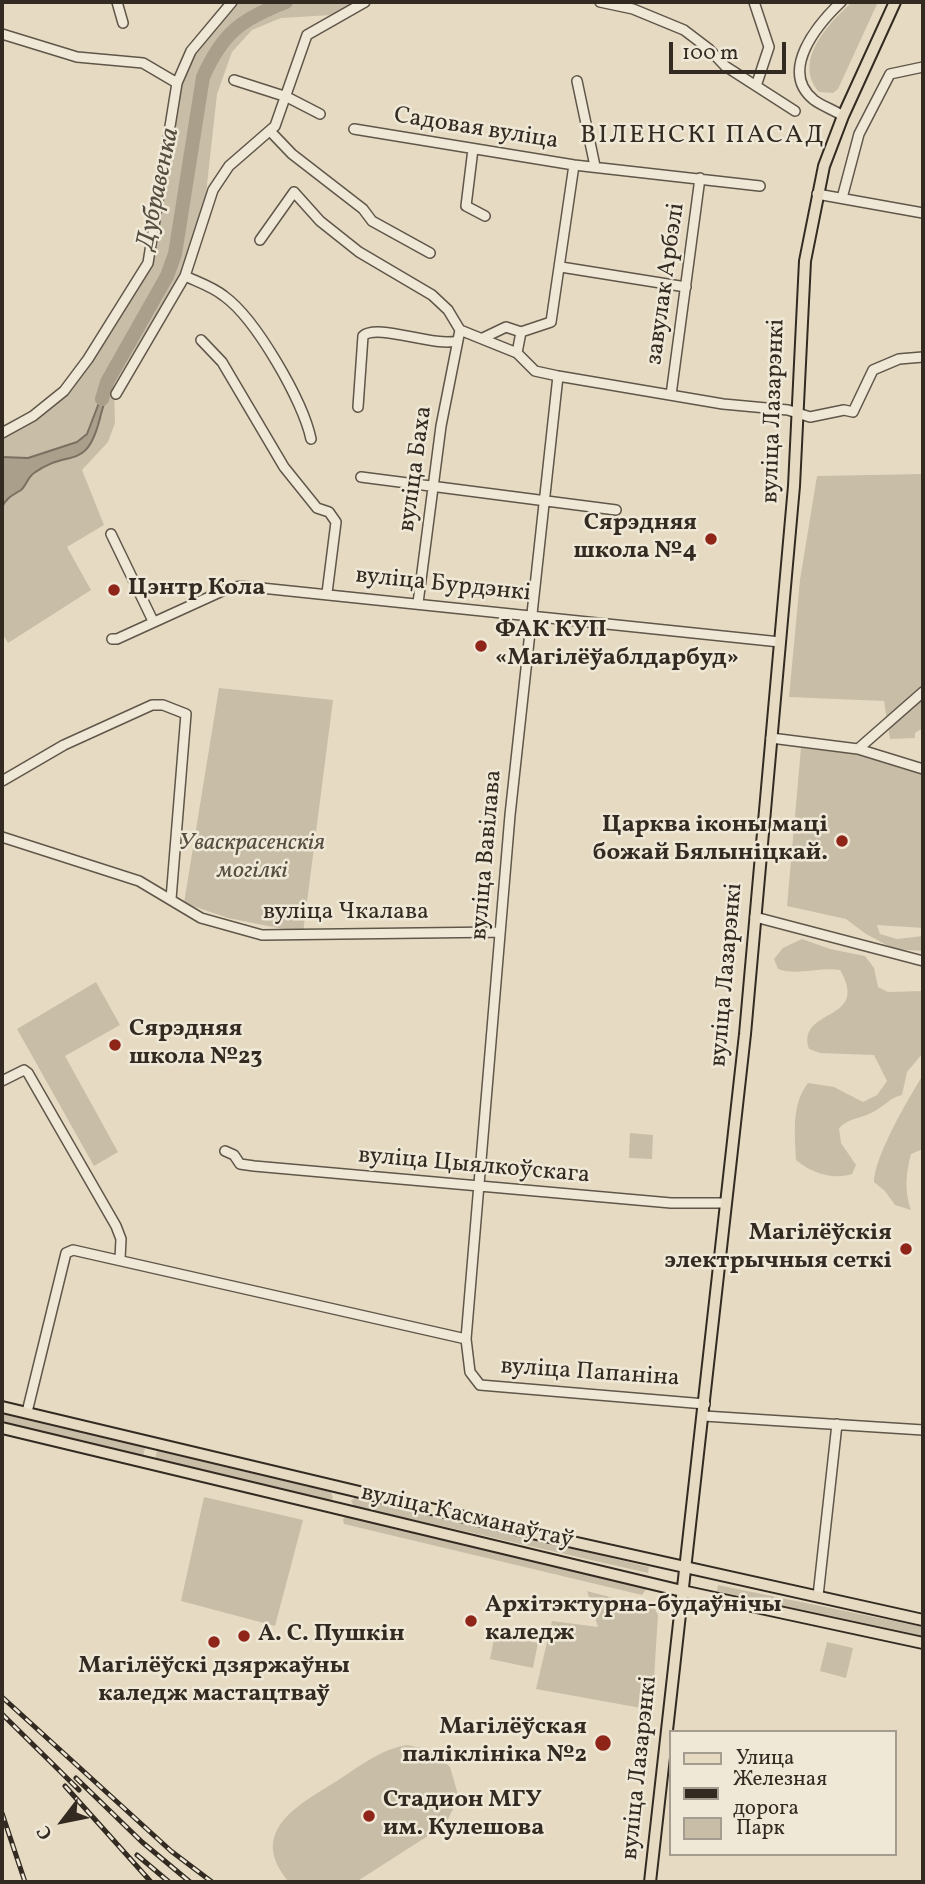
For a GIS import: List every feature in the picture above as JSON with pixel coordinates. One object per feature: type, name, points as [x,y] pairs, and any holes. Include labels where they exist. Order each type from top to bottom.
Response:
[{"type":"main road","name":"вуліца Лазарэнкі","points":[[650,1882],[684,1569],[704,1416],[755,917],[798,413],[801,298],[817,194],[843,116],[895,2]]},
{"type":"main road","name":"вуліца Касманаўтаў","points":[[2,1404],[167,1448],[684,1569],[923,1620]]},
{"type":"main road","name":"вуліца Касманаўтаў","points":[[2,1428],[682,1591],[923,1643]]},
{"type":"street","points":[[117,2],[123,23]]},
{"type":"street","points":[[2,433],[33,416],[64,391],[88,359],[148,263],[177,83],[191,51],[232,2]]},
{"type":"street","points":[[117,394],[185,276],[213,190],[229,166],[275,125],[287,97],[300,48],[307,35],[365,2]]},
{"type":"street","points":[[600,2],[634,9],[684,30],[725,66],[795,111]]},
{"type":"street","points":[[754,2],[769,47],[756,86]]},
{"type":"street","points":[[841,2],[820,23],[805,48],[801,78],[815,100],[843,116]]},
{"type":"street","points":[[2,34],[77,57],[143,63],[177,83]]},
{"type":"street","points":[[842,198],[859,134],[890,74],[923,67]]},
{"type":"street","points":[[234,80],[287,97],[320,114]]},
{"type":"street","points":[[577,80],[595,166]]},
{"type":"street","name":"Садовая вуліца","points":[[354,129],[574,165],[760,186]]},
{"type":"street","points":[[270,131],[292,154],[363,209],[372,222],[430,253]]},
{"type":"street","points":[[473,149],[466,206],[485,216]]},
{"type":"street","points":[[483,338],[506,327],[522,332],[551,322],[574,165]]},
{"type":"street","name":"завулак Арбэлі","points":[[671,395],[700,178]]},
{"type":"street","points":[[260,240],[293,192],[320,221],[359,252],[432,295],[447,310],[460,330],[517,354],[535,371],[558,376],[810,417],[844,410],[853,412],[873,370],[898,359],[923,357]]},
{"type":"street","points":[[817,194],[923,213]]},
{"type":"street","points":[[561,267],[686,287]]},
{"type":"street","points":[[185,276],[224,296],[247,318],[284,374],[308,423],[311,439]]},
{"type":"street","name":"вуліца Баха","points":[[418,603],[432,487],[460,330]]},
{"type":"street","points":[[358,407],[363,336],[367,332],[377,331],[433,343],[457,341]]},
{"type":"street","points":[[517,354],[522,332]]},
{"type":"street","points":[[201,340],[222,362],[284,467],[317,508],[330,512],[336,522],[327,593]]},
{"type":"street","name":"вуліца Вавілава","points":[[466,1339],[499,932],[558,376]]},
{"type":"street","points":[[361,477],[615,510]]},
{"type":"street","points":[[111,534],[153,621]]},
{"type":"street","name":"вуліца Бурдэнкі","points":[[111,639],[117,639],[153,621],[242,586],[780,642]]},
{"type":"street","points":[[858,749],[923,692]]},
{"type":"street","points":[[2,781],[64,745],[152,705],[163,705],[186,714],[171,899]]},
{"type":"street","points":[[771,738],[858,749],[923,769]]},
{"type":"street","name":"вуліца Чкалава","points":[[2,837],[139,881],[201,918],[262,936],[499,932]]},
{"type":"street","points":[[755,917],[923,961]]},
{"type":"street","points":[[2,1081],[24,1070],[28,1073],[116,1226],[121,1239],[120,1259]]},
{"type":"street","name":"вуліца Цыялкоўскага","points":[[225,1152],[234,1155],[240,1164],[254,1166],[671,1203],[725,1203]]},
{"type":"street","points":[[25,1411],[66,1253],[74,1250],[466,1339]]},
{"type":"street","name":"вуліца Папаніна","points":[[466,1339],[470,1372],[480,1385],[705,1404]]},
{"type":"street","name":"вуліца Папаніна","points":[[704,1416],[923,1430]]},
{"type":"street","points":[[818,1596],[837,1424]]},
{"type":"green space","points":[[239,2],[357,2],[332,15],[281,18],[252,30],[232,52],[217,94],[206,194],[184,267],[114,385],[115,423],[108,442],[82,470],[104,525],[67,547],[91,590],[8,643],[2,633],[2,420],[10,434],[45,413],[74,386],[151,265],[179,82],[188,61]]},
{"type":"green space","points":[[852,2],[878,2],[838,89],[833,93],[819,92],[812,80],[812,55],[824,32]]},
{"type":"green space","points":[[923,474],[923,728],[915,733],[915,738],[890,739],[884,701],[789,697],[800,580],[817,476]]},
{"type":"green space","name":"Уваскрасенскія могілкі","points":[[219,688],[333,700],[303,933],[228,918],[184,903]]},
{"type":"green space","points":[[801,748],[856,754],[923,773],[923,928],[877,925],[880,934],[897,939],[923,936],[923,951],[894,949],[866,934],[846,919],[787,906]]},
{"type":"green space","points":[[802,939],[830,949],[865,956],[874,968],[878,987],[888,992],[923,991],[923,1053],[907,1072],[902,1095],[839,1128],[841,1143],[856,1165],[852,1174],[845,1176],[822,1174],[796,1160],[795,1120],[799,1101],[808,1083],[834,1087],[863,1102],[877,1095],[887,1081],[874,1055],[820,1053],[809,1049],[808,1036],[813,1026],[840,1007],[846,999],[847,987],[840,970],[793,972],[778,969],[774,959],[783,948]]},
{"type":"green space","points":[[96,982],[120,1025],[65,1056],[118,1152],[94,1166],[17,1029]]},
{"type":"green space","points":[[923,1075],[923,1149],[911,1154],[907,1175],[907,1196],[911,1210],[895,1205],[874,1182],[886,1143]]},
{"type":"green space","points":[[630,1133],[653,1135],[652,1159],[629,1158]]},
{"type":"green space","points":[[2,1414],[145,1448],[143,1456],[2,1422]]},
{"type":"green space","points":[[157,1451],[331,1492],[333,1498],[330,1501],[155,1459]]},
{"type":"green space","points":[[204,1497],[303,1520],[275,1626],[181,1601]]},
{"type":"green space","points":[[356,1497],[649,1567],[648,1573],[354,1506],[351,1501]]},
{"type":"green space","points":[[346,1516],[647,1588],[642,1595],[344,1524],[343,1519]]},
{"type":"green space","points":[[718,1585],[923,1627],[923,1638],[717,1591]]},
{"type":"green space","points":[[587,1591],[655,1609],[658,1615],[652,1710],[536,1689],[552,1621],[598,1627]]},
{"type":"green space","points":[[495,1634],[538,1643],[533,1668],[490,1659]]},
{"type":"green space","points":[[827,1642],[853,1648],[846,1678],[820,1671]]},
{"type":"green space","name":"Стадион МГУ им. Кулешова","points":[[407,1745],[431,1750],[450,1767],[457,1791],[456,1803],[445,1825],[356,1882],[289,1882],[277,1864],[273,1847],[276,1833],[284,1820],[310,1798],[364,1763],[389,1750]]},
{"type":"shaded area","points":[[107,382],[96,433],[90,445],[76,456],[47,465],[34,473],[23,488],[8,498],[2,507],[2,457],[28,458],[77,442],[87,434]]},
{"type":"waterway","name":"Дубравенка","points":[[102,399],[107,382],[167,276],[175,254],[203,77],[218,49],[235,29],[286,2]]},
{"type":"railway","points":[[2,1697],[171,1851],[212,1882]]},
{"type":"railway","points":[[2,1714],[79,1790]]},
{"type":"railway","points":[[76,1778],[142,1842],[190,1882]]},
{"type":"railway","points":[[65,1786],[151,1882]]},
{"type":"railway","points":[[2,1813],[25,1882]]},
{"type":"railway","points":[[137,1855],[169,1882]]},
{"type":"place","name":"Сярэдняя школа №4","points":[[711,539]]},
{"type":"place","name":"Цэнтр Кола","points":[[114,590]]},
{"type":"place","name":"ФАК КУП «Магілёўаблдарбуд»","points":[[481,646]]},
{"type":"place","name":"Царква іконы маці божай Бялыніцкай.","points":[[842,841]]},
{"type":"place","name":"Сярэдняя школа №23","points":[[115,1045]]},
{"type":"place","name":"Магілёўскія электрычныя сеткі","points":[[906,1249]]},
{"type":"place","name":"Архітэктурна-будаўнічы каледж","points":[[471,1621]]},
{"type":"place","name":"А. С. Пушкін","points":[[244,1636]]},
{"type":"place","name":"Магілёўскі дзяржаўны каледж мастацтваў","points":[[214,1642]]},
{"type":"place","name":"Магілёўская паліклініка №2","points":[[603,1743]]},
{"type":"place","name":"Стадион МГУ им. Кулешова","points":[[369,1816]]},
{"type":"district","name":"ВІЛЕНСКІ ПАСАД","points":[[703,137]]}]
